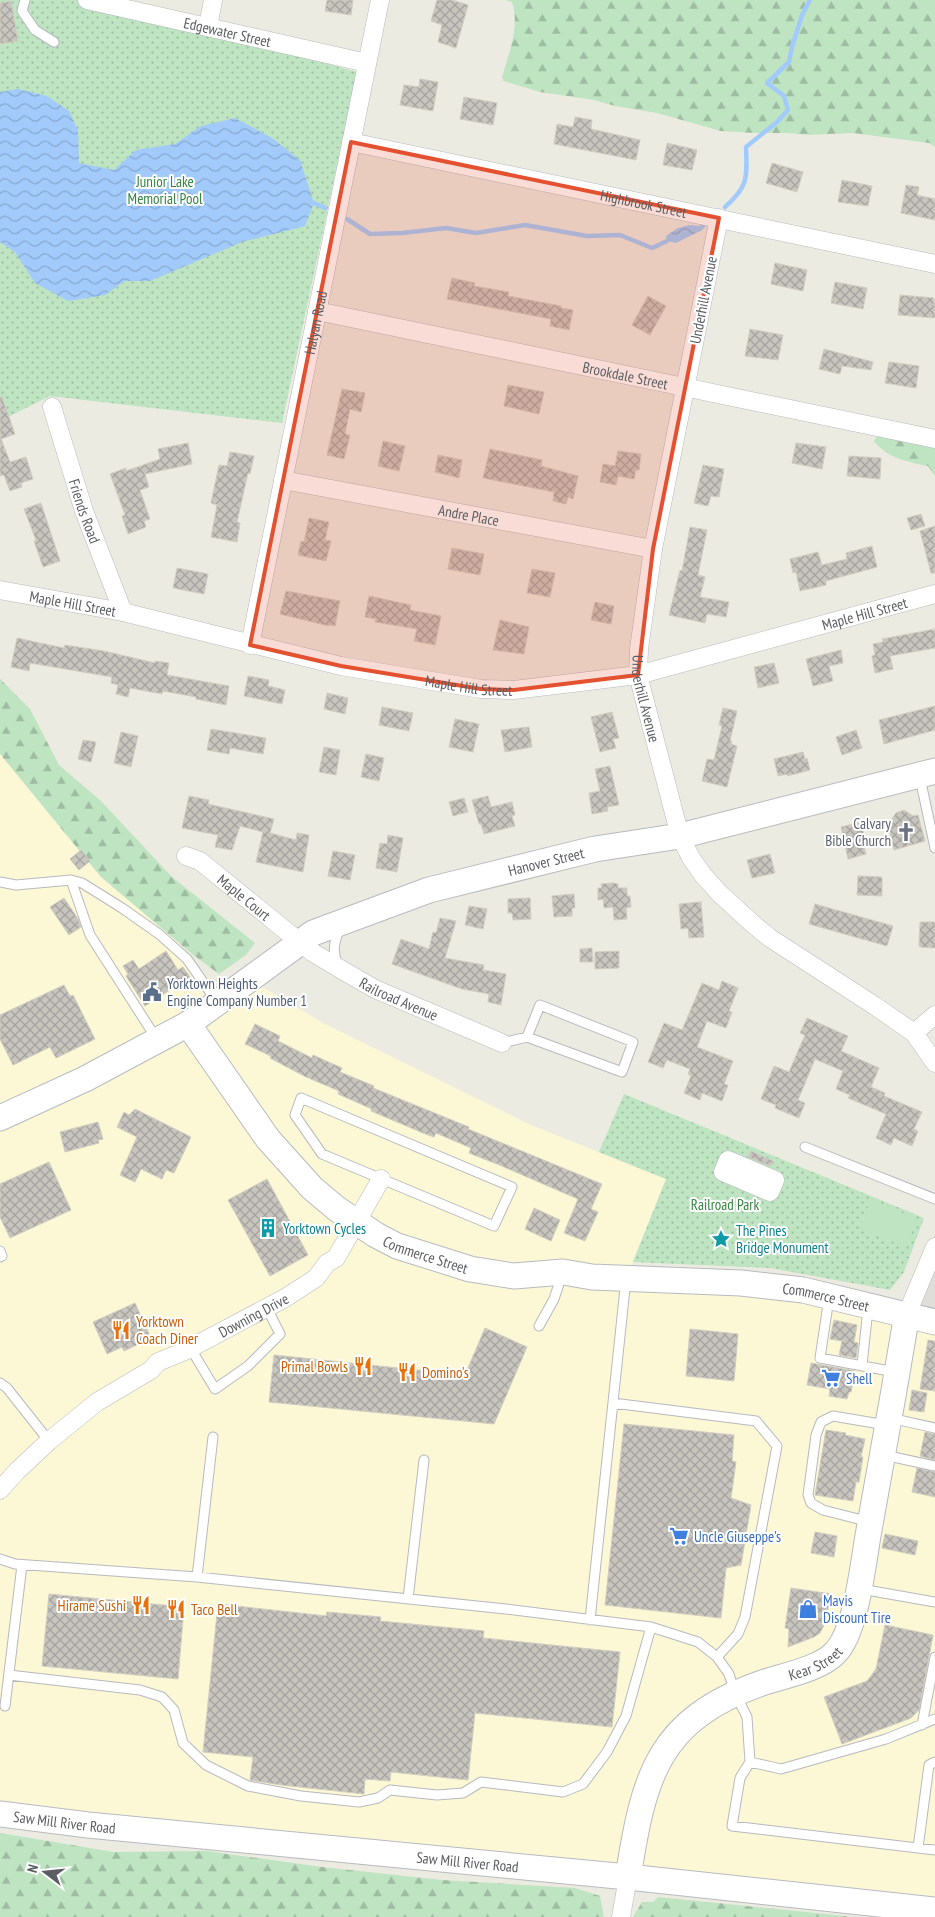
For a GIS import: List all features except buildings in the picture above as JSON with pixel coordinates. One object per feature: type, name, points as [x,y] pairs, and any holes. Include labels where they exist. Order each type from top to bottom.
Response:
[{"type":"street","name":"Edgewater Street","points":[[88,0],[368,63]]},
{"type":"street","points":[[208,27],[213,0]]},
{"type":"street","name":"Halyan Road","points":[[250,645],[380,0]]},
{"type":"street","name":"Highbrook Street","points":[[351,142],[935,264]]},
{"type":"street","name":"Underhill Avenue","points":[[719,218],[653,549],[639,649],[638,675],[680,836],[691,858],[708,881],[770,938],[914,1033],[935,1063]]},
{"type":"street","name":"Brookdale Street","points":[[317,312],[686,386],[935,439]]},
{"type":"street","name":"Friends Road","points":[[52,407],[84,511],[123,612]]},
{"type":"street","name":"Andre Place","points":[[283,480],[653,549]]},
{"type":"street","name":"Maple Hill Street","points":[[0,590],[123,612],[341,666],[481,689],[514,690],[638,675],[935,594]]},
{"type":"street","name":"Hanover Street","points":[[188,1024],[313,933],[429,890],[511,868],[595,850],[680,836],[927,773]]},
{"type":"street","name":"Maple Court","points":[[186,856],[200,861],[301,943]]},
{"type":"street","name":"Railroad Avenue","points":[[301,943],[376,989],[502,1043]]},
{"type":"street","points":[[914,1033],[935,1015]]},
{"type":"street","points":[[0,1118],[85,1079],[188,1024]]},
{"type":"street","name":"Commerce Street","points":[[188,1024],[268,1139],[312,1188],[356,1222],[397,1246],[470,1269],[514,1276],[563,1272],[592,1277],[741,1283],[804,1290],[907,1314]]},
{"type":"street","name":"Downing Drive","points":[[0,1490],[49,1441],[97,1402],[151,1370],[158,1362],[191,1348],[267,1308],[316,1278],[328,1263],[336,1258],[381,1179]]},
{"type":"street","points":[[935,1249],[907,1314],[935,1322]]},
{"type":"street","name":"Kear Street","points":[[628,1877],[638,1815],[649,1779],[663,1752],[686,1725],[705,1710],[735,1693],[820,1663],[835,1654],[846,1638],[858,1588],[907,1314]]},
{"type":"street","name":"Saw Mill River Road","points":[[0,1814],[88,1825],[628,1877],[935,1910]]},
{"type":"street","points":[[621,1917],[628,1877]]},
{"type":"lane","points":[[25,0],[22,11],[35,30],[54,42]]},
{"type":"lane","points":[[927,773],[935,848]]},
{"type":"lane","points":[[71,880],[90,935],[158,1041]]},
{"type":"lane","points":[[0,882],[16,884],[71,880],[82,883],[159,934],[187,959],[217,1002]]},
{"type":"lane","points":[[339,968],[334,951],[335,939],[344,922]]},
{"type":"lane","points":[[502,1043],[528,1037],[622,1072],[633,1042],[540,1005],[528,1037]]},
{"type":"lane","points":[[301,1098],[512,1187],[494,1226],[381,1179],[322,1154],[295,1115],[301,1098]]},
{"type":"lane","points":[[805,1147],[935,1199]]},
{"type":"lane","points":[[0,1251],[2,1256],[0,1257]]},
{"type":"lane","points":[[539,1326],[554,1299],[563,1272]]},
{"type":"lane","points":[[590,1620],[626,1278]]},
{"type":"lane","points":[[830,1296],[820,1358],[897,1373]]},
{"type":"lane","points":[[862,1365],[868,1306]]},
{"type":"lane","points":[[191,1348],[214,1390],[248,1366],[280,1334],[267,1308]]},
{"type":"lane","points":[[0,1383],[7,1388],[49,1441]]},
{"type":"lane","points":[[613,1403],[756,1420],[777,1446],[744,1617],[738,1634],[717,1657]]},
{"type":"lane","points":[[870,1522],[823,1510],[811,1503],[808,1496],[816,1435],[821,1422],[834,1416],[863,1422],[889,1421],[935,1428]]},
{"type":"lane","points":[[197,1577],[213,1437]]},
{"type":"lane","points":[[883,1454],[935,1466]]},
{"type":"lane","points":[[408,1599],[424,1460]]},
{"type":"lane","points":[[0,1559],[22,1565],[197,1577],[651,1627],[698,1642],[717,1657],[729,1674],[735,1693],[747,1717],[750,1762],[740,1778],[732,1826],[935,1850]]},
{"type":"lane","points":[[5,1706],[22,1565]]},
{"type":"lane","points":[[858,1588],[935,1602]]},
{"type":"lane","points":[[9,1674],[140,1690],[162,1697],[174,1710],[183,1743],[206,1765],[248,1786],[301,1796],[359,1802],[378,1798],[390,1790],[437,1795],[464,1793],[481,1782],[563,1792],[583,1784],[608,1752],[626,1716],[651,1627]]},
{"type":"lane","points":[[922,1725],[935,1657]]},
{"type":"lane","points":[[750,1762],[781,1769],[886,1739],[935,1719]]},
{"type":"lane","points":[[918,1848],[929,1765],[935,1762]]},
{"type":"highlighted area","points":[[351,142],[719,218],[653,549],[638,675],[514,690],[481,689],[341,666],[250,645]]},
{"type":"shaded area","points":[[0,726],[224,997],[249,979],[325,1024],[531,1125],[666,1179],[626,1278],[777,1287],[935,1323],[935,1910],[0,1811]]},
{"type":"shaded area","points":[[935,1234],[935,1323],[907,1314]]},
{"type":"green space","name":"Junior Lake Memorial Pool","points":[[0,0],[96,0],[357,72],[282,423],[50,396],[0,421]]},
{"type":"green space","points":[[505,0],[935,0],[935,147],[929,143],[853,133],[809,135],[721,131],[657,113],[615,106],[594,100],[540,92],[504,81],[502,77],[513,40],[515,21],[512,2]]},
{"type":"green space","points":[[879,433],[935,442],[935,477],[928,466],[906,461],[885,452],[874,441]]},
{"type":"green space","points":[[0,679],[30,709],[59,765],[101,801],[172,877],[255,943],[246,955],[219,974],[192,954],[101,877],[0,754]]},
{"type":"green space","name":"Railroad Park","points":[[624,1094],[924,1218],[904,1272],[890,1290],[770,1268],[633,1262],[666,1179],[599,1152]]},
{"type":"green space","points":[[871,1200],[917,1219],[906,1247],[859,1229]]},
{"type":"green space","points":[[0,1833],[114,1852],[206,1851],[322,1867],[442,1880],[575,1888],[600,1896],[604,1917],[0,1917]]},
{"type":"green space","points":[[658,1897],[853,1917],[633,1917],[642,1902],[653,1902]]},
{"type":"water","points":[[18,89],[47,96],[69,111],[78,130],[79,163],[114,170],[136,150],[175,144],[201,126],[235,118],[272,138],[300,160],[314,203],[305,226],[242,242],[150,281],[125,281],[105,295],[68,301],[35,283],[15,252],[0,242],[0,92]]},
{"type":"water","points":[[689,225],[700,226],[702,230],[676,243],[667,241],[666,236],[678,228]]},
{"type":"waterway","points":[[725,207],[739,193],[745,180],[747,166],[746,147],[777,122],[788,110],[784,96],[767,83],[789,62],[802,15],[810,0]]},
{"type":"waterway","points":[[314,203],[325,208]]},
{"type":"waterway","points":[[347,219],[370,234],[402,233],[446,228],[476,233],[525,225],[587,236],[620,235],[652,248],[667,241]]},
{"type":"place","name":"Calvary Bible Church","points":[[906,832]]},
{"type":"place","name":"Yorktown Heights Engine Company Number 1","points":[[152,992]]},
{"type":"place","name":"Yorktown Cycles","points":[[268,1228]]},
{"type":"place","name":"The Pines Bridge Monument","points":[[721,1239]]},
{"type":"place","name":"Yorktown Coach Diner","points":[[121,1330]]},
{"type":"place","name":"Primal Bowls","points":[[363,1366]]},
{"type":"place","name":"Domino's","points":[[407,1372]]},
{"type":"place","name":"Shell","points":[[831,1378]]},
{"type":"place","name":"Uncle Giuseppe's","points":[[679,1536]]},
{"type":"place","name":"Hirame Sushi","points":[[141,1605]]},
{"type":"place","name":"Taco Bell","points":[[176,1609]]},
{"type":"place","name":"Mavis Discount Tire","points":[[808,1609]]}]
